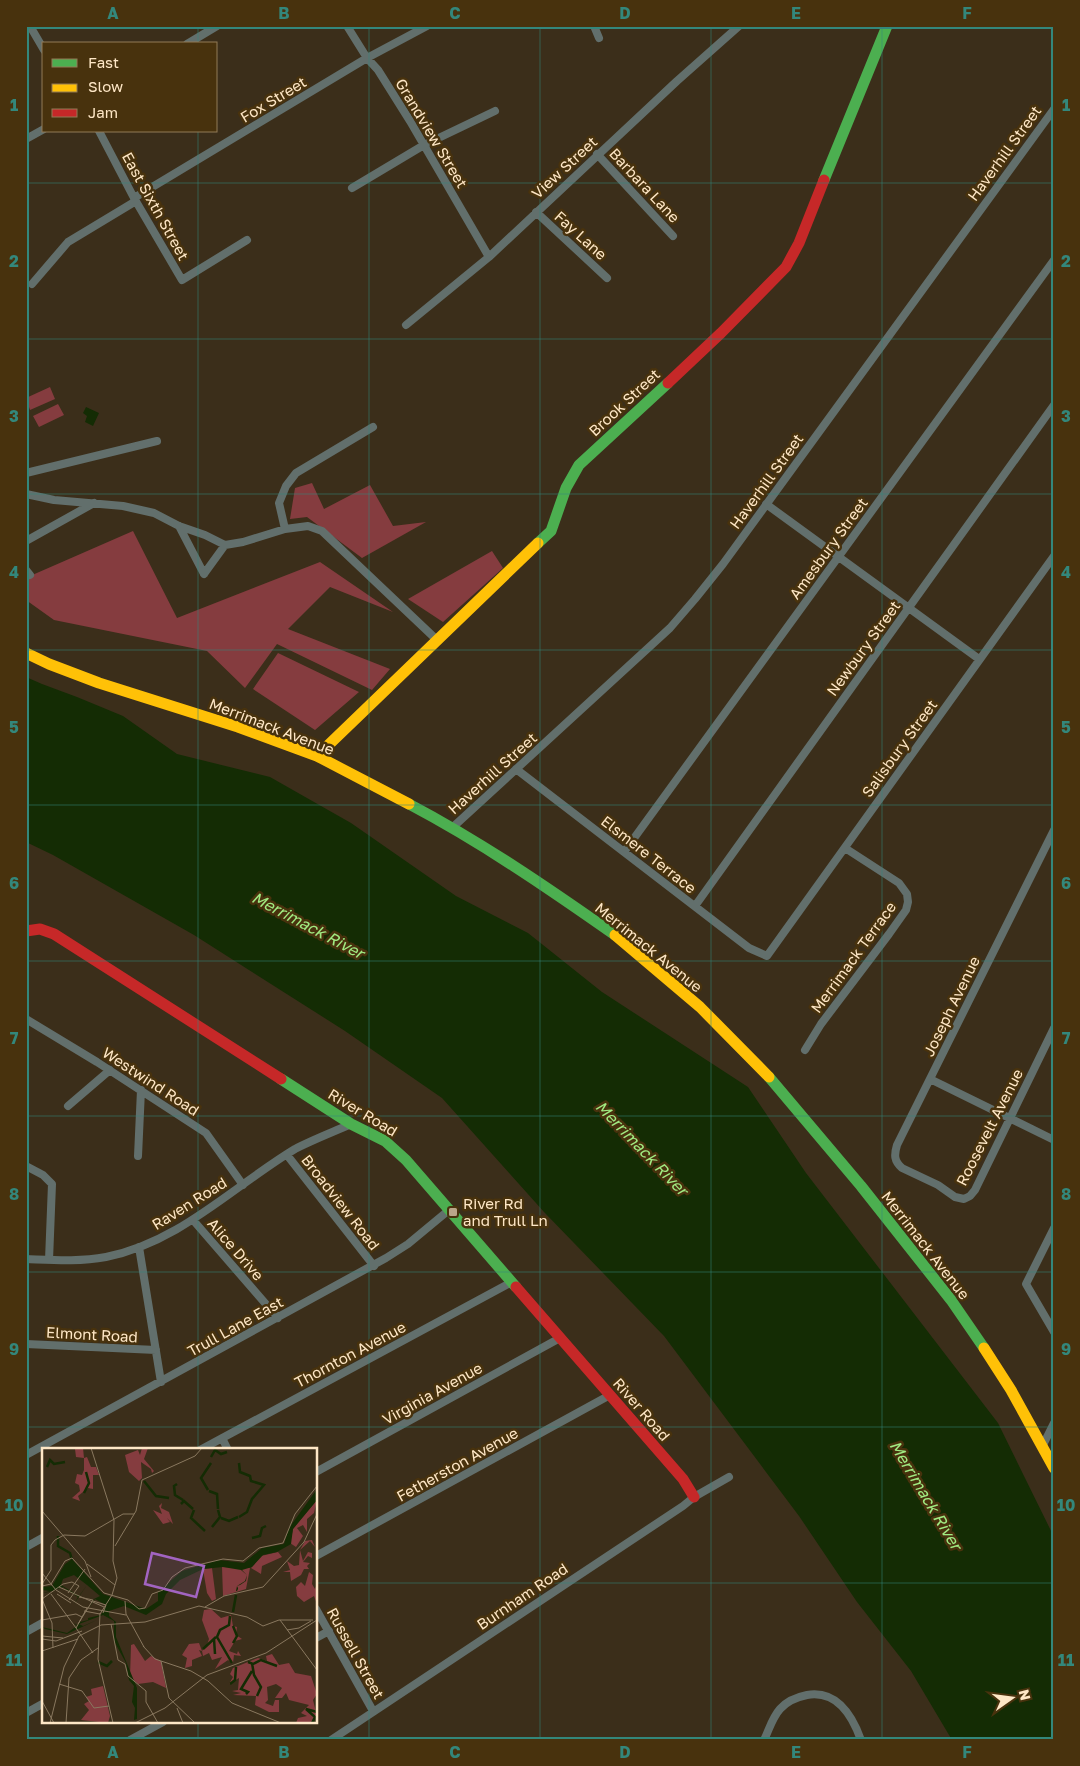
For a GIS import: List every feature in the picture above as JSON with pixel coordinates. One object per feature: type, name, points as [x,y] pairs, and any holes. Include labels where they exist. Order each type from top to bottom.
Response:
[{"type":"street","points":[[30,26],[42,47]]},
{"type":"street","points":[[190,42],[217,26]]},
{"type":"street","name":"Grandview Street","points":[[347,26],[367,58],[378,70],[489,257]]},
{"type":"street","name":"Fox Street","points":[[32,284],[68,242],[135,199],[367,58],[427,26]]},
{"type":"street","points":[[594,26],[599,38]]},
{"type":"street","name":"View Street","points":[[406,325],[489,257],[597,154],[739,26]]},
{"type":"street","name":"Brook Street","points":[[317,756],[551,531],[570,478],[585,458],[721,333],[759,296],[791,260],[887,26]]},
{"type":"street","name":"Haverhill Street","points":[[453,827],[670,628],[723,564],[1054,109]]},
{"type":"street","points":[[352,188],[424,146],[494,111]]},
{"type":"street","points":[[26,139],[42,130]]},
{"type":"street","name":"East Sixth Street","points":[[100,132],[135,199],[182,280],[247,240]]},
{"type":"street","name":"Barbara Lane","points":[[597,154],[672,236]]},
{"type":"street","name":"Fay Lane","points":[[536,212],[607,278]]},
{"type":"street","name":"Amesbury Street","points":[[624,852],[1054,260]]},
{"type":"street","name":"Newbury Street","points":[[695,906],[1054,405]]},
{"type":"street","points":[[285,529],[279,503],[286,486],[296,473],[373,427]]},
{"type":"street","points":[[26,473],[157,441]]},
{"type":"street","points":[[26,494],[54,500],[122,506],[154,513],[224,545],[243,542],[285,529],[308,526],[322,532],[438,641]]},
{"type":"street","points":[[26,541],[94,503]]},
{"type":"street","points":[[766,504],[979,659]]},
{"type":"street","points":[[179,526],[204,574],[224,545]]},
{"type":"street","name":"Salisbury Street","points":[[767,956],[1054,556]]},
{"type":"street","name":"Merrimack Avenue","points":[[26,653],[99,683],[229,724],[317,756],[453,827],[554,892],[625,942],[700,1007],[771,1079],[861,1186],[951,1300],[1011,1390],[1054,1468]]},
{"type":"street","name":"Elsmere Terrace","points":[[516,769],[749,948],[767,956]]},
{"type":"street","name":"Joseph Avenue","points":[[928,1180],[898,1165],[895,1157],[897,1145],[1054,830]]},
{"type":"street","name":"Merrimack Terrace","points":[[805,1050],[821,1024],[906,910],[908,902],[907,894],[899,883],[845,848]]},
{"type":"street","name":"River Road","points":[[26,931],[32,928],[43,928],[54,934],[351,1124],[392,1146],[683,1479],[694,1497]]},
{"type":"street","name":"Westwind Road","points":[[28,1023],[110,1070],[206,1133],[243,1185]]},
{"type":"street","name":"Roosevelt Avenue","points":[[928,1180],[958,1198],[964,1199],[970,1196],[1054,1028]]},
{"type":"street","points":[[68,1106],[110,1070]]},
{"type":"street","points":[[930,1079],[1054,1140]]},
{"type":"street","points":[[138,1156],[141,1090]]},
{"type":"street","name":"Raven Road","points":[[26,1259],[92,1259],[139,1247],[193,1220],[286,1155],[351,1124]]},
{"type":"street","name":"Broadview Road","points":[[286,1155],[374,1266]]},
{"type":"street","points":[[26,1166],[43,1175],[52,1184],[49,1260]]},
{"type":"street","name":"Trull Lane East","points":[[26,1455],[374,1266],[398,1251],[449,1210]]},
{"type":"street","name":"Alice Drive","points":[[193,1220],[278,1318]]},
{"type":"street","points":[[1054,1228],[1026,1284],[1054,1332]]},
{"type":"street","points":[[139,1247],[161,1382]]},
{"type":"street","name":"Thornton Avenue","points":[[204,1448],[512,1282]]},
{"type":"street","name":"Virginia Avenue","points":[[318,1471],[560,1338]]},
{"type":"street","name":"Elmont Road","points":[[26,1344],[156,1350]]},
{"type":"street","name":"Fetherston Avenue","points":[[318,1555],[610,1395]]},
{"type":"street","points":[[1042,1447],[1054,1423]]},
{"type":"street","points":[[222,1438],[227,1448]]},
{"type":"street","name":"Burnham Road","points":[[331,1740],[694,1497],[729,1477]]},
{"type":"street","points":[[26,1547],[42,1538]]},
{"type":"street","name":"Russell Street","points":[[318,1613],[373,1711]]},
{"type":"street","points":[[26,1632],[42,1623]]},
{"type":"street","points":[[318,1637],[329,1632]]},
{"type":"street","points":[[764,1740],[780,1710],[796,1698],[813,1694],[828,1697],[843,1707],[849,1714],[861,1740]]},
{"type":"street","points":[[26,1713],[42,1704]]},
{"type":"street","points":[[130,1740],[158,1724]]},
{"type":"shaded area","points":[[50,387],[55,399],[30,410],[26,398]]},
{"type":"shaded area","points":[[58,404],[64,415],[39,427],[33,416]]},
{"type":"shaded area","points":[[312,483],[324,509],[370,485],[393,526],[426,522],[362,558],[307,517],[290,519],[295,488]]},
{"type":"shaded area","points":[[133,531],[177,618],[320,562],[393,612],[330,587],[288,629],[390,669],[372,690],[277,644],[245,688],[207,651],[54,620],[26,600],[26,571],[30,576]]},
{"type":"shaded area","points":[[492,551],[503,568],[443,622],[408,599]]},
{"type":"shaded area","points":[[278,653],[359,692],[315,730],[253,689]]},
{"type":"water","points":[[86,407],[99,413],[93,426],[85,422],[87,416],[83,413]]},
{"type":"water","name":"Merrimack River","points":[[26,677],[123,716],[177,754],[270,777],[351,823],[456,896],[528,933],[602,992],[748,1087],[806,1173],[998,1423],[1054,1537],[1054,1740],[952,1740],[911,1671],[857,1602],[799,1516],[664,1336],[544,1212],[442,1098],[345,1031],[194,935],[53,855],[26,842]]},
{"type":"traffic: fast","points":[[824,180],[887,26]]},
{"type":"traffic: fast","points":[[538,543],[551,531],[566,488],[579,465],[668,383]]},
{"type":"traffic: fast","points":[[409,804],[488,850],[615,935]]},
{"type":"traffic: fast","points":[[769,1077],[861,1186],[951,1300],[984,1348]]},
{"type":"traffic: fast","points":[[281,1079],[351,1124],[385,1141],[406,1160],[516,1287]]},
{"type":"traffic: slow","points":[[317,756],[538,543]]},
{"type":"traffic: slow","points":[[26,653],[99,683],[238,727],[317,756],[409,804]]},
{"type":"traffic: slow","points":[[615,935],[700,1007],[769,1077]]},
{"type":"traffic: slow","points":[[984,1348],[1011,1390],[1054,1468]]},
{"type":"traffic: jam","points":[[668,383],[786,267],[799,243],[824,180]]},
{"type":"traffic: jam","points":[[26,931],[40,929],[54,934],[281,1079]]},
{"type":"traffic: jam","points":[[516,1287],[683,1479],[694,1497]]},
{"type":"place","name":"River Rd and Trull Ln","points":[[453,1212]]}]
